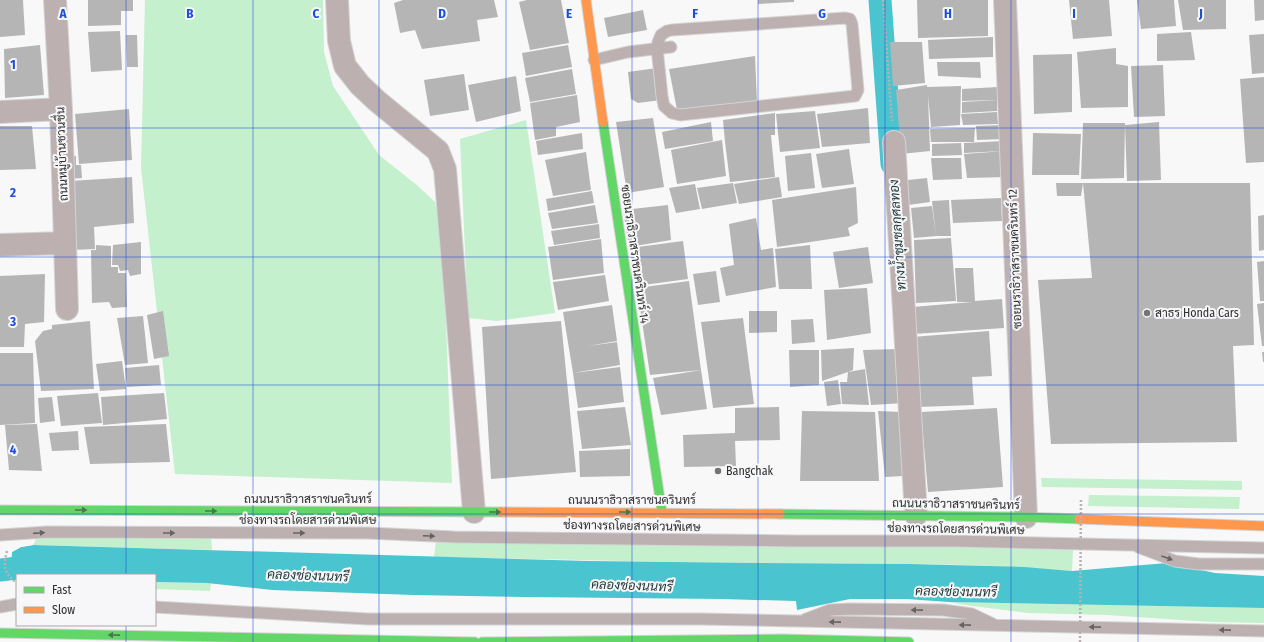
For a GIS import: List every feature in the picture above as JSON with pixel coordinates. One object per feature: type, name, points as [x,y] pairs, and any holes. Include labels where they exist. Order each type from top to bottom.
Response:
[{"type":"main road","name":"ซอยนราธิวาสราชนครินทร์ 14","points":[[586,0],[658,496],[662,512]]},
{"type":"main road","name":"ถนนนราธิวาสราชนครินทร์","points":[[0,510],[662,512],[916,515],[1026,517],[1264,526]]},
{"type":"main road","points":[[0,633],[52,638],[475,642]]},
{"type":"main road","points":[[482,642],[909,642]]},
{"type":"street","name":"ถนนหมู่บ้านชวนชื่น","points":[[55,0],[61,108],[67,309]]},
{"type":"street","points":[[337,0],[339,41],[346,66],[360,85],[377,101],[438,151],[445,169],[474,512]]},
{"type":"street","name":"ซอยนราธิวาสราชนครินทร์ 12","points":[[1005,0],[1026,517]]},
{"type":"street","points":[[0,112],[61,108]]},
{"type":"street","points":[[894,142],[916,515]]},
{"type":"street","points":[[0,245],[65,243]]},
{"type":"lane","points":[[849,19],[852,24],[858,90],[857,94],[852,97],[676,115],[666,109],[664,105],[657,48],[661,35],[668,31],[849,19]]},
{"type":"lane","points":[[594,60],[628,52],[671,47]]},
{"type":"lane","name":"ช่องทางรถโดยสารด่วนพิเศษ","points":[[0,535],[47,532],[368,533],[454,537],[797,541],[954,541],[1264,548]]},
{"type":"lane","points":[[1130,544],[1175,561],[1200,564],[1264,564]]},
{"type":"lane","points":[[0,607],[16,604]]},
{"type":"lane","points":[[156,607],[368,619],[700,619],[1264,631]]},
{"type":"path","points":[[883,0],[894,142]]},
{"type":"path","points":[[1080,642],[1081,498]]},
{"type":"path","points":[[11,546],[7,550],[4,560],[5,568],[8,576],[16,582]]},
{"type":"green space","points":[[145,0],[323,0],[324,52],[333,86],[379,155],[418,186],[435,202],[443,243],[452,483],[175,474],[141,168]]},
{"type":"green space","points":[[526,120],[555,313],[497,321],[468,318],[460,139]]},
{"type":"green space","points":[[1041,478],[1242,481],[1242,490],[1042,487]]},
{"type":"green space","points":[[1089,495],[1240,497],[1239,509],[1088,506]]},
{"type":"green space","points":[[37,537],[211,537],[212,550],[33,545]]},
{"type":"green space","points":[[436,540],[866,545],[1073,550],[1072,571],[955,565],[718,563],[434,557]]},
{"type":"green space","points":[[156,582],[211,583],[210,591],[156,589]]},
{"type":"green space","points":[[949,602],[1264,608],[1264,623],[1211,622],[1106,615],[1028,613]]},
{"type":"water","points":[[33,545],[588,561],[910,564],[1024,567],[1072,571],[1167,563],[1215,573],[1264,576],[1264,608],[949,602],[907,599],[850,599],[797,610],[796,601],[414,595],[272,590],[207,583],[156,582],[156,574],[16,575],[12,571],[12,552],[21,547]]},
{"type":"pier","points":[[34,543],[33,545],[21,547],[12,552],[12,571],[16,575],[16,578],[10,571],[9,561],[11,551],[20,545]]},
{"type":"building","points":[[0,0],[23,0],[25,35],[0,37]]},
{"type":"building","points":[[88,0],[133,0],[133,11],[121,11],[121,25],[88,26]]},
{"type":"building","points":[[403,0],[494,0],[498,17],[477,20],[480,41],[422,49],[415,30],[400,33],[394,3]]},
{"type":"building","points":[[527,0],[561,0],[569,43],[530,50],[519,2]]},
{"type":"building","points":[[758,0],[794,0],[794,2],[758,4]]},
{"type":"building","points":[[917,0],[988,0],[988,36],[918,38]]},
{"type":"building","points":[[1069,0],[1109,0],[1112,36],[1073,39]]},
{"type":"building","points":[[1137,0],[1174,0],[1176,26],[1141,29]]},
{"type":"building","points":[[1178,0],[1226,0],[1226,29],[1183,30]]},
{"type":"building","points":[[1254,0],[1264,0],[1264,20],[1255,21]]},
{"type":"building","points":[[643,10],[647,30],[608,37],[604,18]]},
{"type":"building","points":[[120,31],[122,70],[91,72],[88,32]]},
{"type":"building","points":[[1191,32],[1195,60],[1157,61],[1157,34]]},
{"type":"building","points":[[1264,34],[1264,73],[1252,74],[1249,35]]},
{"type":"building","points":[[126,35],[137,35],[138,67],[127,67]]},
{"type":"building","points":[[993,37],[993,57],[929,59],[928,40]]},
{"type":"building","points":[[890,42],[922,42],[925,83],[893,86]]},
{"type":"building","points":[[40,45],[44,95],[5,98],[4,49]]},
{"type":"building","points":[[568,45],[572,67],[526,76],[522,53]]},
{"type":"building","points":[[1116,48],[1116,64],[1128,66],[1128,107],[1081,108],[1077,52]]},
{"type":"building","points":[[1072,54],[1072,112],[1034,114],[1033,55]]},
{"type":"building","points":[[755,56],[757,103],[677,110],[669,69]]},
{"type":"building","points":[[937,62],[980,62],[981,78],[938,76]]},
{"type":"building","points":[[1163,65],[1165,116],[1134,117],[1131,66]]},
{"type":"building","points":[[657,68],[661,100],[638,103],[631,99],[628,72]]},
{"type":"building","points":[[572,69],[576,94],[530,102],[525,78]]},
{"type":"building","points":[[464,74],[469,110],[430,116],[424,80]]},
{"type":"building","points":[[516,76],[521,111],[476,122],[468,85]]},
{"type":"building","points":[[1264,77],[1264,162],[1246,163],[1240,79]]},
{"type":"building","points":[[927,85],[927,87],[961,86],[960,125],[931,127],[928,95],[930,151],[901,154],[896,90]]},
{"type":"building","points":[[998,87],[997,100],[962,101],[962,89]]},
{"type":"building","points":[[577,95],[580,122],[556,127],[556,136],[535,140],[530,103]]},
{"type":"building","points":[[997,100],[997,111],[962,113],[962,102]]},
{"type":"building","points":[[868,108],[870,143],[822,147],[817,114]]},
{"type":"building","points":[[129,109],[132,160],[79,164],[75,114]]},
{"type":"building","points":[[815,111],[820,148],[780,152],[776,114]]},
{"type":"building","points":[[997,112],[998,124],[963,125],[961,114]]},
{"type":"building","points":[[775,113],[775,135],[771,135],[775,177],[730,182],[723,120]]},
{"type":"building","points":[[653,118],[664,187],[627,193],[616,122]]},
{"type":"building","points":[[711,122],[713,141],[665,149],[662,132]]},
{"type":"building","points":[[1159,122],[1161,180],[1127,181],[1125,125]]},
{"type":"building","points":[[1083,123],[1125,123],[1124,178],[1081,179]]},
{"type":"building","points":[[1003,125],[1004,139],[977,140],[976,126]]},
{"type":"building","points":[[0,126],[32,126],[36,169],[0,170]]},
{"type":"building","points":[[975,128],[974,142],[931,142],[930,129]]},
{"type":"building","points":[[582,133],[583,149],[538,155],[536,141]]},
{"type":"building","points":[[1033,133],[1081,134],[1079,175],[1032,175]]},
{"type":"building","points":[[722,140],[726,176],[677,184],[671,150]]},
{"type":"building","points":[[1004,141],[1004,151],[964,153],[964,143]]},
{"type":"building","points":[[961,143],[962,155],[932,156],[932,144]]},
{"type":"building","points":[[849,149],[854,184],[822,188],[816,154]]},
{"type":"building","points":[[1005,151],[1006,177],[967,178],[964,154]]},
{"type":"building","points":[[586,152],[591,190],[553,196],[545,160]]},
{"type":"building","points":[[811,153],[815,188],[788,191],[785,156]]},
{"type":"building","points":[[76,156],[76,165],[81,165],[82,178],[68,179],[65,157]]},
{"type":"building","points":[[931,158],[961,158],[962,179],[933,180]]},
{"type":"building","points":[[132,177],[134,223],[94,227],[95,249],[72,250],[71,181]]},
{"type":"building","points":[[779,177],[782,197],[739,204],[734,184]]},
{"type":"building","points":[[927,178],[930,202],[901,206],[899,181]]},
{"type":"building","points":[[733,183],[737,203],[702,209],[697,188]]},
{"type":"building","points":[[1056,183],[1083,183],[1081,196],[1057,196]]},
{"type":"building","name":"สาธร Honda Cars","points":[[1083,183],[1250,183],[1254,345],[1233,346],[1237,442],[1051,444],[1038,280],[1092,278]]},
{"type":"building","points":[[695,184],[700,209],[676,213],[669,188]]},
{"type":"building","points":[[856,187],[858,223],[848,228],[850,236],[777,247],[772,200]]},
{"type":"building","points":[[592,191],[594,203],[548,211],[546,199]]},
{"type":"building","points":[[1001,198],[1002,221],[953,223],[951,200]]},
{"type":"building","points":[[949,200],[951,236],[936,236],[932,201]]},
{"type":"building","points":[[595,205],[598,223],[552,229],[548,213]]},
{"type":"building","points":[[668,205],[671,240],[629,247],[623,210]]},
{"type":"building","points":[[932,206],[936,236],[914,238],[911,208]]},
{"type":"building","points":[[1264,215],[1264,250],[1259,251],[1258,216]]},
{"type":"building","points":[[756,218],[761,250],[773,248],[776,287],[726,296],[720,268],[734,265],[729,224]]},
{"type":"building","points":[[599,224],[600,238],[554,245],[551,231]]},
{"type":"building","points":[[951,238],[956,301],[916,303],[914,240]]},
{"type":"building","points":[[601,239],[604,273],[553,280],[548,247]]},
{"type":"building","points":[[683,241],[688,279],[636,286],[630,248]]},
{"type":"building","points":[[141,242],[141,274],[130,276],[128,270],[120,271],[118,265],[112,265],[113,245]]},
{"type":"building","points":[[96,245],[111,246],[111,267],[118,267],[118,273],[126,273],[127,307],[112,308],[109,302],[92,303],[91,250],[96,250]]},
{"type":"building","points":[[810,245],[812,289],[779,289],[775,249]]},
{"type":"building","points":[[868,247],[873,283],[839,288],[833,252]]},
{"type":"building","points":[[1264,261],[1264,301],[1260,301],[1257,262]]},
{"type":"building","points":[[955,268],[973,268],[975,301],[1002,299],[1004,328],[913,334],[912,307],[972,302],[957,302]]},
{"type":"building","points":[[716,271],[720,302],[698,305],[693,274]]},
{"type":"building","points":[[45,274],[44,322],[25,324],[24,347],[0,347],[0,276]]},
{"type":"building","points":[[605,275],[609,301],[558,310],[553,282]]},
{"type":"building","points":[[689,281],[701,370],[650,375],[637,288]]},
{"type":"building","points":[[867,288],[871,333],[827,340],[824,290]]},
{"type":"building","points":[[1264,303],[1264,346],[1262,346],[1257,304]]},
{"type":"building","points":[[612,305],[617,341],[588,346],[617,342],[620,365],[573,373],[563,312]]},
{"type":"building","points":[[163,311],[169,356],[154,359],[147,315]]},
{"type":"building","points":[[749,311],[777,311],[777,332],[749,333]]},
{"type":"building","points":[[143,316],[148,363],[125,365],[117,318]]},
{"type":"building","points":[[743,318],[754,404],[713,408],[701,322]]},
{"type":"building","points":[[813,319],[815,342],[792,344],[791,320]]},
{"type":"building","points":[[90,321],[94,389],[41,391],[35,341],[43,331],[52,329],[52,325]]},
{"type":"building","points":[[561,321],[576,472],[491,479],[482,327]]},
{"type":"building","points":[[989,331],[992,376],[972,377],[974,405],[918,407],[912,337]]},
{"type":"building","points":[[854,348],[853,370],[822,381],[821,350]]},
{"type":"building","points":[[899,349],[904,403],[871,405],[863,350]]},
{"type":"building","points":[[789,350],[819,350],[819,385],[790,387]]},
{"type":"building","points":[[1262,352],[1264,352],[1264,362],[1263,362]]},
{"type":"building","points":[[0,353],[33,353],[35,423],[0,425]]},
{"type":"building","points":[[122,361],[126,389],[100,391],[96,364]]},
{"type":"building","points":[[159,365],[161,385],[127,387],[125,368]]},
{"type":"building","points":[[620,367],[624,402],[578,408],[573,373]]},
{"type":"building","points":[[865,369],[869,405],[842,404],[840,382],[847,382],[848,372]]},
{"type":"building","points":[[701,370],[707,409],[661,415],[653,378]]},
{"type":"building","points":[[838,380],[841,404],[827,406],[824,382]]},
{"type":"building","points":[[98,393],[102,423],[61,426],[57,396]]},
{"type":"building","points":[[164,393],[167,419],[103,425],[101,397]]},
{"type":"building","points":[[52,397],[55,421],[40,423],[38,398]]},
{"type":"building","points":[[625,407],[631,445],[582,449],[577,411]]},
{"type":"building","points":[[779,407],[780,440],[735,441],[736,466],[684,467],[683,435],[735,433],[735,408]]},
{"type":"building","points":[[997,408],[1003,487],[928,492],[921,412]]},
{"type":"building","points":[[802,411],[875,412],[879,481],[800,481]]},
{"type":"building","points":[[878,411],[902,412],[903,476],[885,477]]},
{"type":"building","points":[[37,424],[42,471],[9,470],[5,425]]},
{"type":"building","points":[[166,424],[170,462],[90,464],[84,427]]},
{"type":"building","points":[[78,431],[79,450],[52,451],[49,433]]},
{"type":"building","points":[[630,449],[630,476],[580,477],[579,451]]},
{"type":"waterway","name":"ทางน้ำชุมชลกุศลทอง","points":[[880,0],[892,164]]},
{"type":"waterway","name":"คลองช่องนนทรี","points":[[0,570],[34,566],[43,567]]},
{"type":"traffic: fast","points":[[603,122],[662,512]]},
{"type":"traffic: fast","points":[[0,510],[501,512]]},
{"type":"traffic: fast","points":[[780,514],[1079,519]]},
{"type":"traffic: fast","points":[[0,633],[475,642]]},
{"type":"traffic: fast","points":[[482,642],[783,639],[909,642]]},
{"type":"traffic: slow","points":[[586,0],[603,122]]},
{"type":"traffic: slow","points":[[501,512],[780,514]]},
{"type":"traffic: slow","points":[[1079,519],[1264,526]]},
{"type":"place","name":"สาธร Honda Cars","points":[[1147,313]]},
{"type":"place","name":"Bangchak","points":[[718,471]]}]
